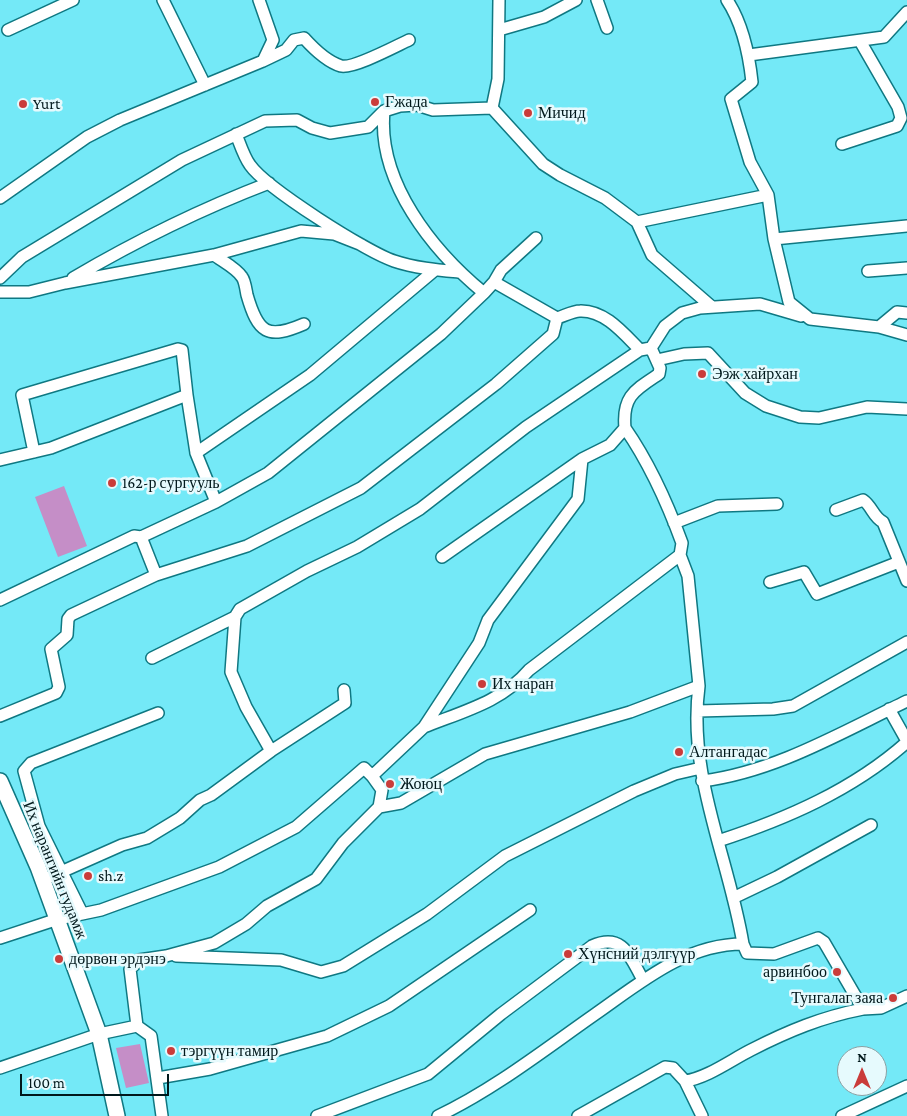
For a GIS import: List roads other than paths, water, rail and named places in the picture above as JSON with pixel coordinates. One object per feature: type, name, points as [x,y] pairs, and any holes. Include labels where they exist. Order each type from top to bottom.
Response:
[{"type":"main road","name":"Их нарангийн гудамж","points":[[0,781],[43,880],[99,1034],[117,1116]]},
{"type":"street","points":[[8,30],[73,0]]},
{"type":"street","points":[[163,0],[205,85]]},
{"type":"street","points":[[259,0],[273,40],[263,61]]},
{"type":"street","points":[[492,108],[498,79],[499,0]]},
{"type":"street","points":[[499,30],[544,17],[576,0]]},
{"type":"street","points":[[597,0],[607,28]]},
{"type":"street","points":[[727,0],[733,9],[749,55],[752,82],[731,100],[750,162],[768,195],[774,238],[789,302],[810,319]]},
{"type":"street","points":[[749,55],[884,38],[907,12]]},
{"type":"street","points":[[0,198],[87,137],[120,120],[263,61],[286,50],[294,40],[304,38],[331,61],[342,66],[353,64],[409,40]]},
{"type":"street","points":[[842,144],[897,126],[901,118],[898,107],[860,41]]},
{"type":"street","points":[[0,278],[22,257],[182,160],[265,121],[297,120],[312,128],[330,133],[368,127],[384,112],[400,106],[417,105],[433,110],[492,108],[543,164],[605,198],[637,222],[652,255],[712,307]]},
{"type":"street","points":[[384,112],[383,125],[388,162],[425,234],[458,272],[484,293]]},
{"type":"street","points":[[236,134],[250,165],[270,183],[362,245]]},
{"type":"street","points":[[65,283],[112,255],[212,205],[270,183]]},
{"type":"street","points":[[637,222],[768,195]]},
{"type":"street","points":[[774,238],[907,226]]},
{"type":"street","points":[[0,292],[29,292],[65,283],[214,255],[301,231],[334,234],[362,245],[393,261],[435,270],[458,272]]},
{"type":"street","points":[[0,600],[134,536],[141,537],[216,502],[275,467],[441,334],[484,293],[502,270],[536,238]]},
{"type":"street","points":[[214,255],[242,277],[252,312],[261,327],[274,333],[284,332],[304,324]]},
{"type":"street","points":[[868,271],[907,268]]},
{"type":"street","points":[[196,453],[310,375],[435,270]]},
{"type":"street","points":[[494,282],[557,318],[579,311],[603,316],[657,360],[659,374],[636,390],[627,401],[624,412],[625,428],[645,456],[682,543],[680,555],[688,576],[700,686],[698,711],[702,781],[733,898],[743,944],[747,953],[774,954],[818,938],[824,942],[863,1009]]},
{"type":"street","points":[[272,751],[246,707],[231,672],[235,617],[240,609],[307,571],[357,547],[420,509],[526,427],[645,349],[665,326],[682,313],[712,307],[760,304],[810,319],[879,327],[907,336]]},
{"type":"street","points":[[879,327],[897,312],[907,312]]},
{"type":"street","points":[[0,716],[53,696],[56,692],[59,686],[51,649],[67,635],[68,619],[71,615],[156,575],[248,546],[361,488],[503,378],[553,334],[557,318]]},
{"type":"street","points":[[34,452],[22,395],[178,349],[183,352],[187,395],[196,453],[216,502]]},
{"type":"street","points":[[657,360],[684,354],[708,353],[745,393],[766,406],[800,417],[818,418],[867,407],[907,409]]},
{"type":"street","points":[[0,460],[51,448],[187,395]]},
{"type":"street","points":[[442,557],[582,459],[610,445],[625,428]]},
{"type":"street","points":[[372,776],[424,726],[479,643],[488,620],[578,499],[582,459]]},
{"type":"street","points":[[836,510],[863,500],[871,505],[877,519],[883,522],[907,581]]},
{"type":"street","points":[[674,523],[718,506],[777,504]]},
{"type":"street","points":[[141,537],[156,575]]},
{"type":"street","points":[[424,726],[491,701],[520,681],[529,670],[680,555]]},
{"type":"street","points":[[770,582],[804,572],[816,594],[899,562]]},
{"type":"street","points":[[152,658],[235,617]]},
{"type":"street","points":[[698,711],[774,709],[793,706],[907,642]]},
{"type":"street","points":[[137,1026],[130,969],[139,960],[166,956],[214,943],[246,924],[267,906],[316,879],[343,843],[379,808],[401,803],[485,754],[630,712],[700,686]]},
{"type":"street","points":[[43,880],[122,846],[147,838],[180,818],[200,800],[212,794],[272,751],[345,703],[344,690]]},
{"type":"street","points":[[702,781],[726,778],[802,752],[907,701]]},
{"type":"street","points":[[718,841],[762,827],[836,793],[886,761],[907,742],[889,709]]},
{"type":"street","points":[[82,913],[60,872],[39,826],[24,771],[30,763],[158,713]]},
{"type":"street","points":[[0,938],[58,919],[101,910],[219,867],[296,826],[364,768],[382,790],[379,808]]},
{"type":"street","points":[[166,956],[221,960],[281,960],[321,972],[343,966],[427,914],[505,856],[634,791],[675,774],[701,768]]},
{"type":"street","points":[[733,898],[777,877],[871,825]]},
{"type":"street","points":[[23,833],[39,826]]},
{"type":"street","points":[[158,1078],[210,1069],[327,1036],[389,1006],[530,910]]},
{"type":"street","points":[[317,1116],[428,1074],[501,1014],[592,946],[601,942],[612,941],[620,945],[627,952],[644,980]]},
{"type":"street","points":[[438,1116],[460,1111],[670,963],[700,950],[722,944],[743,944]]},
{"type":"street","points":[[685,1081],[700,1079],[716,1068],[792,1029],[829,1016],[863,1009],[881,1008],[907,996]]},
{"type":"street","points":[[0,1068],[99,1034],[137,1026],[151,1036],[162,1116]]},
{"type":"street","points":[[578,1116],[664,1067],[673,1068],[685,1081],[702,1116]]},
{"type":"street","points":[[842,1116],[907,1086]]},
{"type":"place","name":"Гжада","points":[[375,102]]},
{"type":"place","name":"Yurt","points":[[23,104]]},
{"type":"place","name":"Мичид","points":[[528,113]]},
{"type":"place","name":"Ээж хайрхан","points":[[702,374]]},
{"type":"place","name":"162-р сургууль","points":[[112,483]]},
{"type":"place","name":"Их наран","points":[[482,684]]},
{"type":"place","name":"Алтангадас","points":[[679,752]]},
{"type":"place","name":"Жоюц","points":[[390,784]]},
{"type":"place","name":"sh.z","points":[[88,876]]},
{"type":"place","name":"Хүнсний дэлгүүр","points":[[568,954]]},
{"type":"place","name":"дөрвөн эрдэнэ","points":[[59,959]]},
{"type":"place","name":"арвинбоо","points":[[837,972]]},
{"type":"place","name":"Тунгалаг заяа","points":[[893,998]]},
{"type":"place","name":"тэргүүн тамир","points":[[171,1051]]}]
